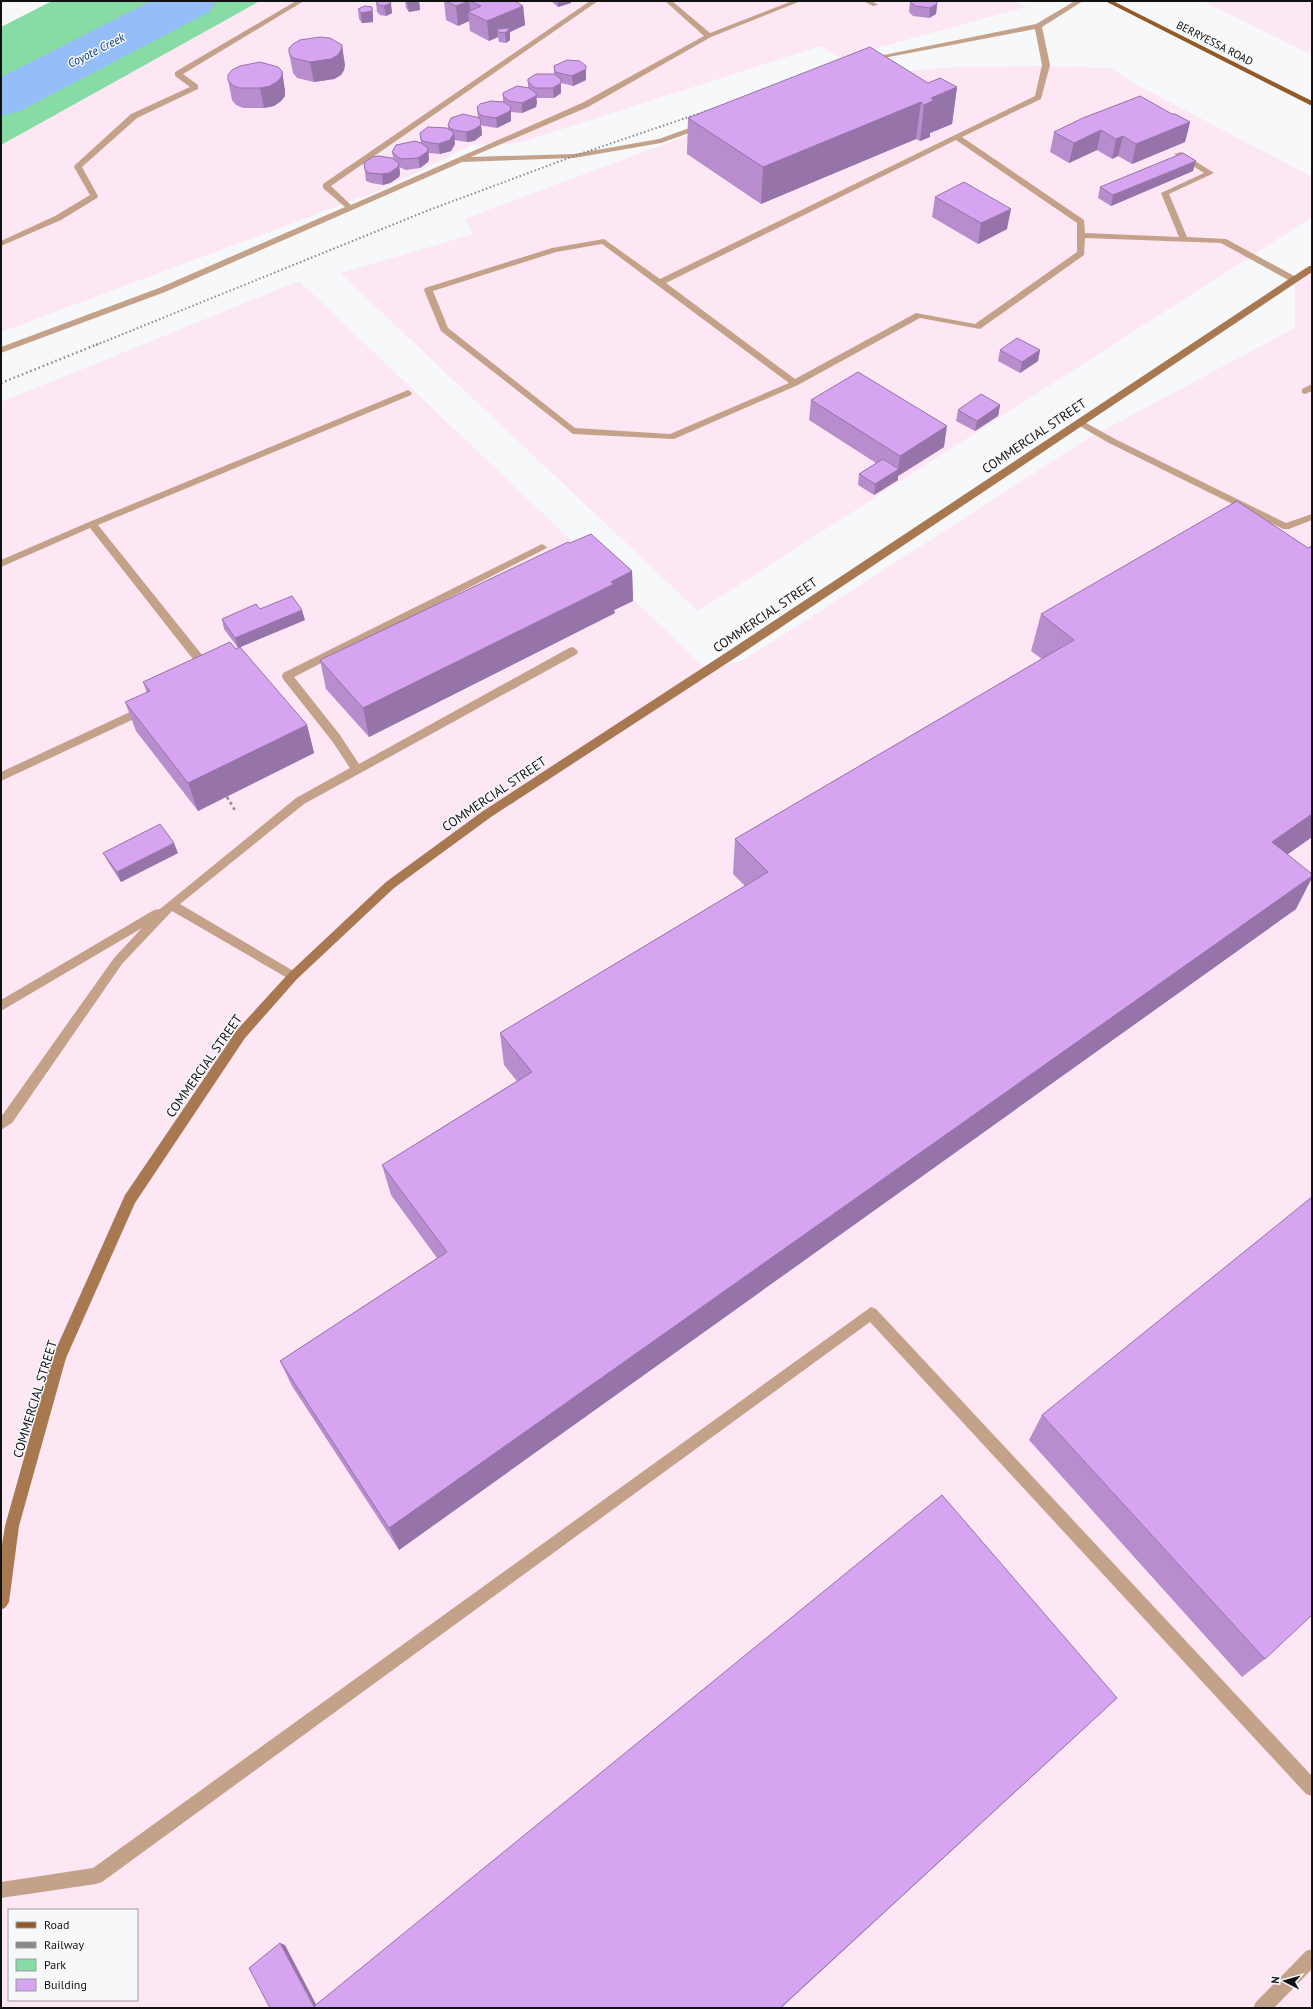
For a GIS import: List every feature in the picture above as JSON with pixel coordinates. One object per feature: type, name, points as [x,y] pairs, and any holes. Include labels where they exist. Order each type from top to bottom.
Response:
[{"type":"main road","name":"BERRYESSA ROAD","points":[[1108,1],[1312,104]]},
{"type":"main road","name":"COMMERCIAL STREET","points":[[1,1602],[12,1526],[59,1358],[130,1199],[241,1034],[293,976],[390,885],[486,814],[734,653],[1312,268]]},
{"type":"lane","points":[[1,244],[58,218],[94,196],[78,167],[134,116],[195,87],[178,74],[301,1]]},
{"type":"lane","points":[[350,208],[326,186],[595,1]]},
{"type":"lane","points":[[668,1],[709,36]]},
{"type":"lane","points":[[1,350],[162,290],[585,105],[709,36],[797,1]]},
{"type":"lane","points":[[866,1],[875,5]]},
{"type":"lane","points":[[860,60],[1038,26],[1080,1]]},
{"type":"lane","points":[[661,282],[1038,97],[1046,65],[1038,26]]},
{"type":"lane","points":[[458,160],[574,156],[661,141],[711,122]]},
{"type":"lane","points":[[795,383],[604,241],[555,250],[428,290],[444,329],[573,431],[671,437],[795,383],[919,315],[977,327],[1081,253],[1081,222],[956,137]]},
{"type":"lane","points":[[1178,154],[1210,173],[1165,193],[1184,239]]},
{"type":"lane","points":[[1081,235],[1223,241],[1295,280]]},
{"type":"lane","points":[[1,564],[92,524],[408,394]]},
{"type":"lane","points":[[1079,422],[1286,527],[1312,517]]},
{"type":"lane","points":[[92,524],[213,676],[206,680]]},
{"type":"lane","points":[[358,770],[336,738],[287,676],[542,547]]},
{"type":"lane","points":[[1,1006],[171,905],[300,802],[573,651]]},
{"type":"lane","points":[[1,777],[154,704]]},
{"type":"lane","points":[[171,905],[293,976]]},
{"type":"lane","points":[[1,1125],[8,1119],[118,961],[171,905]]},
{"type":"lane","points":[[1,1890],[96,1876],[872,1313],[1312,1788]]},
{"type":"lane","points":[[1262,2008],[1312,1957]]},
{"type":"shaded area","points":[[260,1],[1015,1],[1026,7],[840,58],[821,46],[519,143],[472,145],[381,190],[1,332],[1,145]]},
{"type":"shaded area","points":[[1203,1],[1312,1],[1312,55]]},
{"type":"shaded area","points":[[1035,66],[1111,68],[1132,82],[1312,177],[1312,217],[698,611],[340,273],[474,234],[464,219],[836,80],[893,72],[955,67]]},
{"type":"shaded area","points":[[1312,268],[1312,2008],[1,2008],[1,402],[299,281],[707,670],[744,660],[1087,439],[1295,328],[1295,280]]},
{"type":"green space","points":[[52,1],[260,1],[1,145],[1,27]]},
{"type":"building","points":[[390,1],[391,3],[384,6],[379,5],[376,2]]},
{"type":"building","points":[[445,1],[469,1],[456,6]]},
{"type":"building","points":[[470,1],[515,1],[523,6],[487,21],[468,12],[481,6]]},
{"type":"building","points":[[910,1],[937,1],[937,4],[930,8],[915,6]]},
{"type":"building","points":[[365,6],[372,7],[372,11],[361,13],[358,9]]},
{"type":"building","points":[[508,28],[509,30],[505,33],[498,32],[497,29]]},
{"type":"building","points":[[320,37],[330,38],[342,45],[338,55],[331,59],[310,62],[293,58],[289,53],[289,48],[300,40]]},
{"type":"building","points":[[870,47],[928,83],[940,78],[957,87],[931,98],[934,100],[924,105],[921,102],[763,167],[688,118]]},
{"type":"building","points":[[567,60],[580,61],[586,66],[586,69],[572,76],[555,72],[554,66]]},
{"type":"building","points":[[260,62],[278,67],[282,71],[282,76],[278,81],[270,86],[260,88],[239,88],[232,85],[228,80],[228,75],[232,70],[240,66]]},
{"type":"building","points":[[536,74],[554,74],[561,79],[561,83],[553,88],[535,88],[528,82],[528,79]]},
{"type":"building","points":[[517,86],[529,88],[536,93],[536,96],[522,103],[509,101],[503,96],[503,93]]},
{"type":"building","points":[[1140,96],[1172,114],[1175,114],[1190,122],[1136,144],[1123,136],[1116,139],[1101,130],[1074,143],[1054,132],[1083,118]]},
{"type":"building","points":[[491,101],[504,102],[511,107],[510,111],[496,118],[479,114],[477,107],[480,104]]},
{"type":"building","points":[[463,114],[480,118],[481,125],[466,132],[450,128],[448,125],[451,118]]},
{"type":"building","points":[[428,127],[447,128],[454,133],[450,140],[438,144],[426,142],[421,140],[420,133]]},
{"type":"building","points":[[415,141],[428,148],[427,152],[418,158],[399,158],[392,152],[396,145]]},
{"type":"building","points":[[1183,153],[1196,161],[1113,195],[1100,187]]},
{"type":"building","points":[[379,156],[392,158],[399,163],[398,167],[389,173],[382,174],[369,173],[365,170],[364,163],[372,157]]},
{"type":"building","points":[[964,182],[1011,209],[981,223],[935,197]]},
{"type":"building","points":[[1017,338],[1040,350],[1022,362],[1000,350]]},
{"type":"building","points":[[858,372],[947,426],[900,456],[811,400]]},
{"type":"building","points":[[981,394],[1000,405],[977,421],[958,410]]},
{"type":"building","points":[[883,459],[899,469],[875,484],[859,474]]},
{"type":"building","points":[[1237,501],[1308,548],[1312,546],[1312,814],[1272,842],[1312,874],[1312,876],[389,1528],[280,1361],[447,1252],[382,1165],[532,1072],[500,1033],[768,872],[735,839],[1074,640],[1041,614]]},
{"type":"building","points":[[591,534],[632,571],[611,582],[614,584],[363,708],[320,660],[568,542],[570,543]]},
{"type":"building","points":[[292,596],[302,610],[235,638],[222,619],[256,604],[260,609]]},
{"type":"building","points":[[230,642],[236,649],[240,647],[307,725],[188,783],[125,702],[150,691],[143,682]]},
{"type":"building","points":[[160,824],[174,843],[117,872],[103,853]]},
{"type":"building","points":[[1312,1197],[1312,1615],[1265,1659],[1042,1415]]},
{"type":"building","points":[[942,1495],[1117,1698],[780,2008],[312,2008]]},
{"type":"building","points":[[280,1943],[314,2007],[270,2008],[249,1968]]},
{"type":"waterway","name":"Coyote Creek","points":[[1,99],[191,1]]},
{"type":"railway","points":[[96,345],[429,210],[574,156],[718,107]]},
{"type":"railway","points":[[1,383],[98,344]]}]
